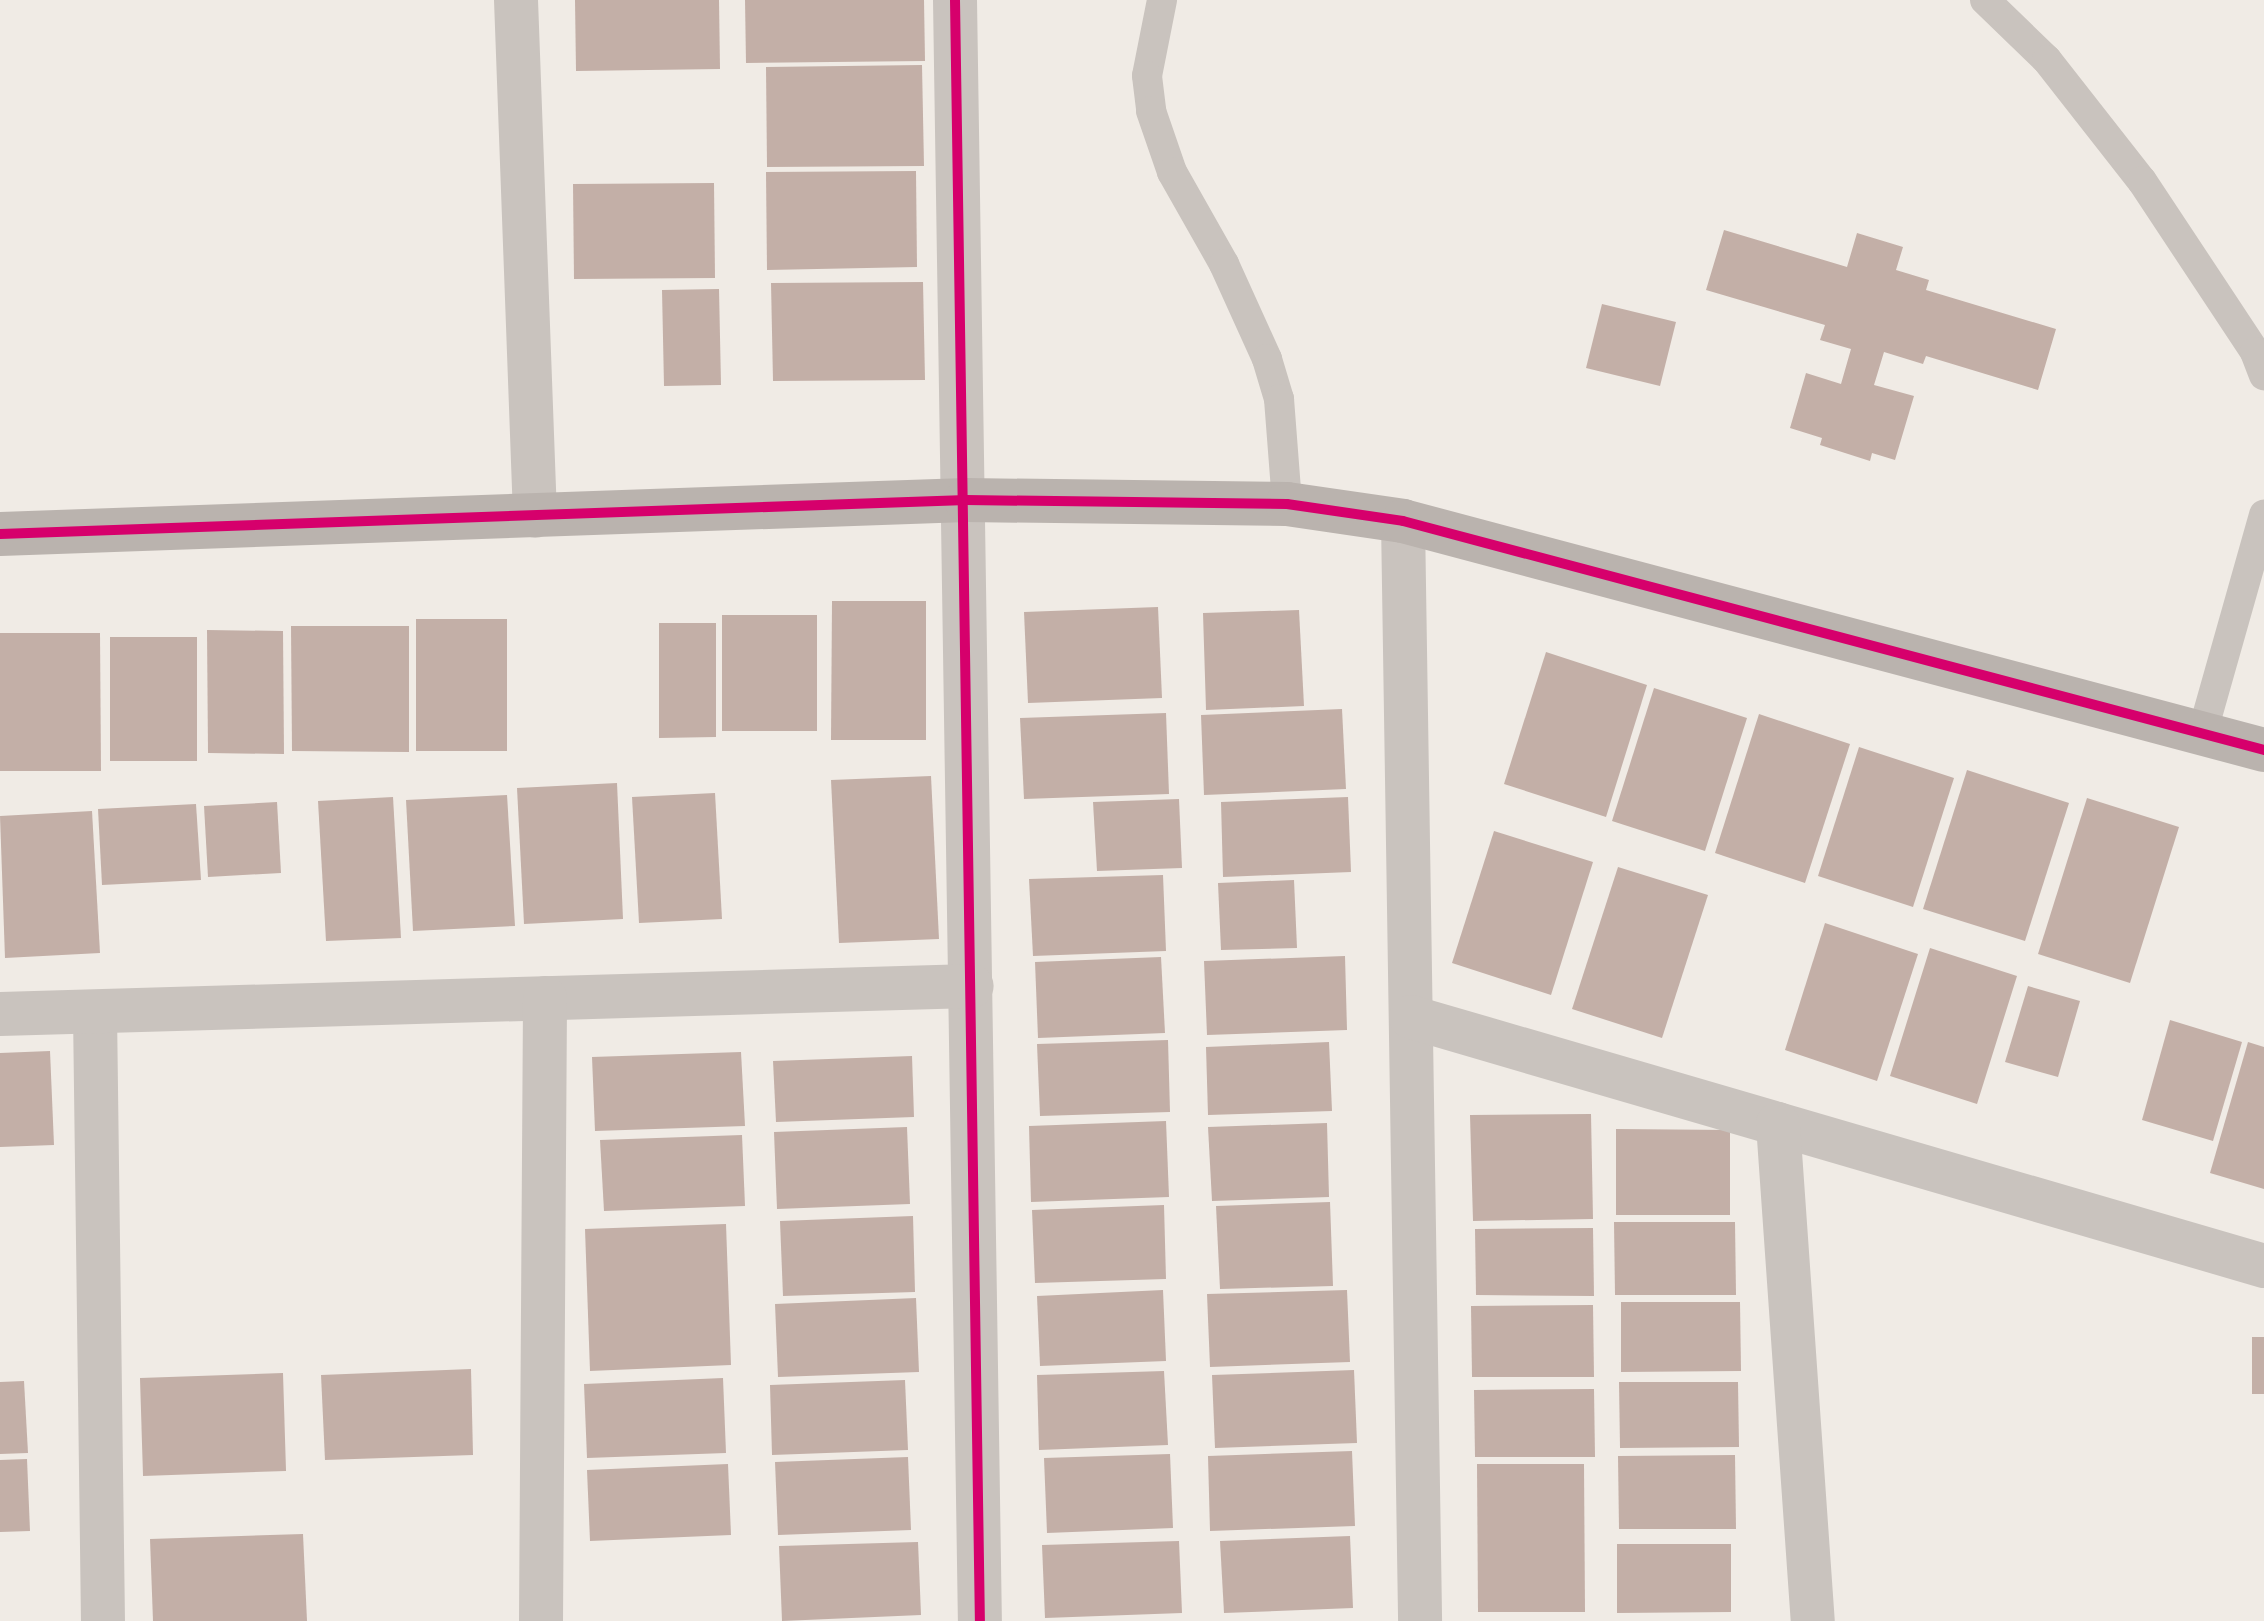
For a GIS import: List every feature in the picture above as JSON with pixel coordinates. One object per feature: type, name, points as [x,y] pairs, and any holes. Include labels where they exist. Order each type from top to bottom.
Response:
[{"type":"street","points":[[516,0],[535,516]]},
{"type":"street","points":[[955,0],[966,500],[980,1621]]},
{"type":"street","points":[[0,534],[966,500],[1287,504],[1403,521],[2264,750]]},
{"type":"street","points":[[1403,521],[1420,1621]]},
{"type":"street","points":[[0,1014],[972,986]]},
{"type":"street","points":[[541,1621],[545,998]]},
{"type":"street","points":[[95,1012],[103,1621]]},
{"type":"street","points":[[1411,1017],[2264,1266]]},
{"type":"street","points":[[1778,1124],[1813,1621]]},
{"type":"lane","points":[[1162,0],[1147,76],[1151,111],[1172,172],[1224,264],[1267,359],[1279,399],[1287,504]]},
{"type":"lane","points":[[1985,0],[2086,107],[2142,181],[2261,359]]},
{"type":"lane","points":[[2202,734],[2264,515]]},
{"type":"building","points":[[575,0],[719,0],[720,69],[576,71]]},
{"type":"building","points":[[745,0],[924,0],[925,61],[746,63]]},
{"type":"building","points":[[922,65],[924,166],[767,167],[766,67]]},
{"type":"building","points":[[916,171],[917,267],[767,270],[766,172]]},
{"type":"building","points":[[714,183],[715,278],[574,279],[573,184]]},
{"type":"building","points":[[1724,230],[1847,267],[1857,233],[1903,247],[1896,270],[1929,280],[1926,290],[2056,329],[2038,390],[1926,356],[1923,364],[1884,352],[1874,385],[1914,396],[1895,460],[1872,453],[1870,461],[1820,445],[1822,438],[1790,428],[1806,373],[1841,384],[1851,349],[1820,340],[1825,325],[1706,290]]},
{"type":"building","points":[[923,282],[925,380],[773,381],[771,283]]},
{"type":"building","points":[[719,289],[721,385],[664,386],[662,290]]},
{"type":"building","points":[[1602,304],[1676,322],[1660,386],[1586,368]]},
{"type":"building","points":[[832,601],[926,601],[926,740],[831,740]]},
{"type":"building","points":[[1158,607],[1162,698],[1028,703],[1024,612]]},
{"type":"building","points":[[1299,610],[1304,706],[1206,710],[1203,613]]},
{"type":"building","points":[[722,615],[817,615],[817,731],[722,731]]},
{"type":"building","points":[[416,619],[507,619],[507,751],[416,751]]},
{"type":"building","points":[[659,623],[716,623],[716,737],[659,738]]},
{"type":"building","points":[[291,626],[409,626],[409,752],[292,751]]},
{"type":"building","points":[[207,630],[283,631],[284,754],[208,753]]},
{"type":"building","points":[[0,633],[100,633],[101,771],[0,771]]},
{"type":"building","points":[[110,637],[197,637],[197,761],[110,761]]},
{"type":"building","points":[[1546,652],[1647,685],[1606,817],[1504,784]]},
{"type":"building","points":[[1654,688],[1747,718],[1705,851],[1612,821]]},
{"type":"building","points":[[1342,709],[1346,789],[1204,795],[1201,715]]},
{"type":"building","points":[[1166,713],[1169,794],[1024,799],[1020,718]]},
{"type":"building","points":[[1759,714],[1850,744],[1805,883],[1715,853]]},
{"type":"building","points":[[1859,747],[1954,778],[1913,907],[1818,876]]},
{"type":"building","points":[[1967,770],[2069,803],[2025,941],[1923,909]]},
{"type":"building","points":[[931,776],[939,939],[839,943],[831,780]]},
{"type":"building","points":[[617,783],[623,919],[524,924],[517,788]]},
{"type":"building","points":[[715,793],[722,919],[639,923],[632,797]]},
{"type":"building","points":[[507,795],[515,926],[413,931],[406,800]]},
{"type":"building","points":[[393,797],[401,938],[326,941],[318,801]]},
{"type":"building","points":[[1348,797],[1351,872],[1223,877],[1221,802]]},
{"type":"building","points":[[2087,798],[2179,827],[2130,983],[2038,954]]},
{"type":"building","points":[[1179,799],[1182,868],[1097,871],[1093,802]]},
{"type":"building","points":[[277,802],[281,873],[208,877],[204,806]]},
{"type":"building","points":[[196,804],[201,880],[102,885],[98,809]]},
{"type":"building","points":[[92,811],[100,953],[5,958],[0,816]]},
{"type":"building","points":[[1494,831],[1593,862],[1551,995],[1452,963]]},
{"type":"building","points":[[1618,867],[1708,895],[1662,1038],[1572,1009]]},
{"type":"building","points":[[1163,875],[1166,951],[1033,956],[1029,879]]},
{"type":"building","points":[[1294,880],[1297,948],[1221,950],[1218,883]]},
{"type":"building","points":[[1825,923],[1918,954],[1877,1081],[1785,1050]]},
{"type":"building","points":[[1930,948],[2017,976],[1977,1104],[1890,1076]]},
{"type":"building","points":[[1345,956],[1347,1030],[1207,1035],[1204,961]]},
{"type":"building","points":[[1161,957],[1165,1033],[1038,1038],[1035,962]]},
{"type":"building","points":[[2028,986],[2080,1001],[2058,1077],[2005,1062]]},
{"type":"building","points":[[2170,1020],[2242,1042],[2213,1141],[2142,1120]]},
{"type":"building","points":[[1168,1040],[1170,1112],[1040,1116],[1037,1044]]},
{"type":"building","points":[[1329,1042],[1332,1111],[1208,1115],[1206,1047]]},
{"type":"building","points":[[2248,1042],[2264,1047],[2264,1189],[2210,1173]]},
{"type":"building","points":[[50,1051],[54,1145],[0,1147],[0,1053]]},
{"type":"building","points":[[741,1052],[745,1126],[595,1131],[592,1057]]},
{"type":"building","points":[[912,1056],[914,1117],[776,1122],[773,1061]]},
{"type":"building","points":[[1591,1114],[1593,1219],[1473,1221],[1470,1115]]},
{"type":"building","points":[[1166,1121],[1169,1197],[1031,1202],[1029,1126]]},
{"type":"building","points":[[1327,1123],[1329,1197],[1212,1201],[1208,1127]]},
{"type":"building","points":[[907,1127],[910,1204],[777,1209],[774,1132]]},
{"type":"building","points":[[1616,1129],[1730,1130],[1730,1215],[1616,1215]]},
{"type":"building","points":[[742,1135],[745,1206],[604,1211],[600,1140]]},
{"type":"building","points":[[1330,1202],[1333,1286],[1220,1289],[1216,1206]]},
{"type":"building","points":[[1164,1205],[1166,1279],[1035,1283],[1032,1210]]},
{"type":"building","points":[[913,1216],[915,1292],[783,1296],[780,1221]]},
{"type":"building","points":[[1614,1222],[1735,1222],[1736,1295],[1615,1295]]},
{"type":"building","points":[[726,1224],[731,1365],[590,1371],[585,1229]]},
{"type":"building","points":[[1593,1228],[1594,1296],[1476,1295],[1475,1229]]},
{"type":"building","points":[[1163,1290],[1166,1361],[1040,1366],[1037,1296]]},
{"type":"building","points":[[1347,1290],[1350,1362],[1210,1367],[1207,1294]]},
{"type":"building","points":[[916,1298],[919,1372],[778,1377],[775,1304]]},
{"type":"building","points":[[1621,1302],[1740,1302],[1741,1371],[1621,1372]]},
{"type":"building","points":[[1593,1305],[1594,1377],[1472,1377],[1471,1306]]},
{"type":"building","points":[[2252,1337],[2264,1337],[2264,1394],[2252,1394]]},
{"type":"building","points":[[471,1369],[473,1455],[325,1460],[321,1375]]},
{"type":"building","points":[[1354,1370],[1357,1443],[1215,1448],[1212,1375]]},
{"type":"building","points":[[1164,1371],[1168,1445],[1039,1450],[1037,1375]]},
{"type":"building","points":[[283,1373],[286,1471],[143,1476],[140,1378]]},
{"type":"building","points":[[723,1378],[726,1453],[587,1458],[584,1384]]},
{"type":"building","points":[[905,1380],[908,1450],[772,1455],[770,1385]]},
{"type":"building","points":[[24,1381],[28,1453],[0,1454],[0,1382]]},
{"type":"building","points":[[1619,1382],[1738,1382],[1739,1447],[1620,1448]]},
{"type":"building","points":[[1594,1389],[1595,1457],[1475,1457],[1474,1390]]},
{"type":"building","points":[[1352,1451],[1355,1526],[1210,1531],[1208,1456]]},
{"type":"building","points":[[1170,1454],[1173,1528],[1047,1533],[1044,1458]]},
{"type":"building","points":[[1735,1455],[1736,1529],[1619,1529],[1618,1456]]},
{"type":"building","points":[[908,1457],[911,1530],[778,1535],[775,1462]]},
{"type":"building","points":[[27,1459],[30,1531],[0,1532],[0,1460]]},
{"type":"building","points":[[728,1464],[731,1535],[590,1541],[587,1470]]},
{"type":"building","points":[[1477,1464],[1584,1464],[1585,1612],[1478,1612]]},
{"type":"building","points":[[303,1534],[307,1621],[153,1621],[150,1539]]},
{"type":"building","points":[[1350,1536],[1353,1608],[1224,1613],[1220,1541]]},
{"type":"building","points":[[1179,1541],[1182,1613],[1045,1618],[1042,1545]]},
{"type":"building","points":[[918,1542],[921,1615],[782,1621],[779,1546]]},
{"type":"building","points":[[1617,1544],[1731,1544],[1731,1612],[1617,1613]]},
{"type":"cycle path","points":[[955,0],[980,1621]]},
{"type":"cycle path","points":[[0,534],[966,500],[1287,504],[1403,521],[2264,750]]}]
